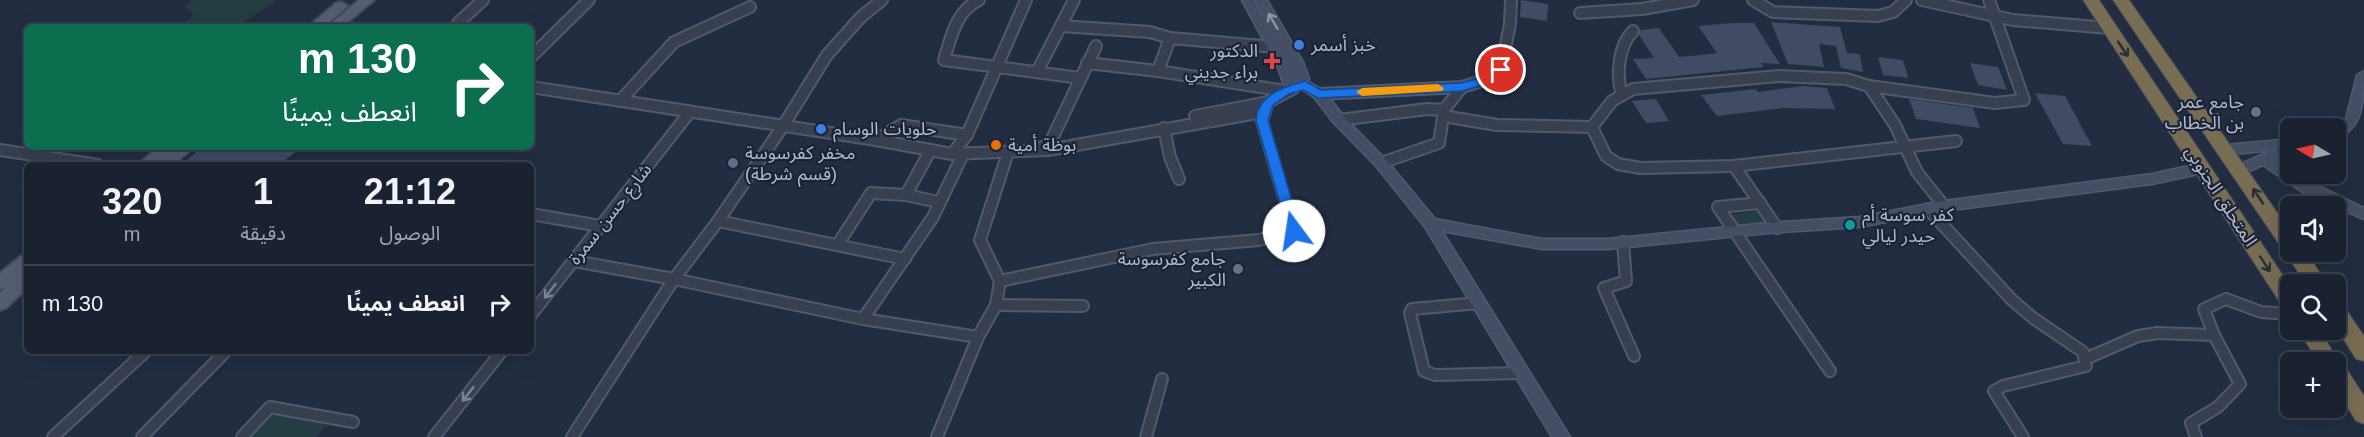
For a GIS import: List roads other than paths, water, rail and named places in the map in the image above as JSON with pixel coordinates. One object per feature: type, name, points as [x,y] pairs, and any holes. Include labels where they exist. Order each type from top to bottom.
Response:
[{"type":"highway","name":"المتحلق الجنوبي","points":[[2091,0],[2280,287]]},
{"type":"highway","name":"المتحلق الجنوبي","points":[[2121,0],[2280,230]]},
{"type":"highway","points":[[2346,326],[2364,353]]},
{"type":"highway","points":[[2346,387],[2364,415]]},
{"type":"main road","points":[[319,24],[349,0]]},
{"type":"main road","points":[[337,24],[367,0]]},
{"type":"main road","points":[[150,162],[164,150]]},
{"type":"main road","points":[[167,162],[182,150]]},
{"type":"main road","points":[[0,276],[24,261]]},
{"type":"main road","points":[[0,282],[24,262]]},
{"type":"main road","points":[[0,297],[24,279]]},
{"type":"main road","points":[[0,303],[24,280]]},
{"type":"street","points":[[458,23],[483,0]]},
{"type":"street","points":[[534,54],[589,0]]},
{"type":"street","points":[[572,437],[674,279],[718,221],[783,126],[827,55],[849,29],[882,0]]},
{"type":"street","points":[[979,0],[972,2],[957,21],[944,60],[1080,78]]},
{"type":"street","points":[[863,320],[933,217],[957,154],[968,135],[995,67],[1026,0]]},
{"type":"street","points":[[1037,72],[1074,0]]},
{"type":"street","points":[[1248,0],[1284,65],[1299,86],[1339,120],[1381,163],[1430,223],[1561,437]]},
{"type":"street","points":[[1261,0],[1296,62],[1299,86]]},
{"type":"street","points":[[1087,63],[1299,86],[1462,87],[1485,80],[1501,70],[1510,24],[1511,0]]},
{"type":"street","points":[[1580,13],[1642,9],[1693,0]]},
{"type":"street","points":[[1753,0],[1773,12],[1878,16],[1893,12],[1906,0]]},
{"type":"street","points":[[1922,0],[1997,17],[2109,28]]},
{"type":"street","points":[[1592,127],[1612,101],[1633,89],[1779,76],[1846,79],[1869,86],[2012,104],[2024,100],[1997,17],[1989,0]]},
{"type":"street","points":[[620,101],[674,42],[750,7]]},
{"type":"street","points":[[1061,26],[1150,32],[1170,38],[1274,47]]},
{"type":"street","points":[[1622,95],[1617,80],[1625,39],[1633,30]]},
{"type":"street","points":[[1158,71],[1170,38]]},
{"type":"street","points":[[1050,143],[1096,46]]},
{"type":"street","points":[[2346,126],[2352,121],[2364,75]]},
{"type":"street","points":[[534,87],[957,154],[1048,150],[1164,128],[1265,107],[1299,86]]},
{"type":"street","points":[[1869,86],[1895,125],[1917,172],[1944,206]]},
{"type":"street","points":[[1381,163],[1439,143],[1444,113],[1462,87]]},
{"type":"street","points":[[1036,151],[1050,143],[1265,107]]},
{"type":"street","points":[[1000,281],[1085,261],[1153,249],[1259,240],[1294,231],[1262,120],[1265,107]]},
{"type":"street","points":[[1339,120],[1427,109],[1497,126],[1592,127]]},
{"type":"street","name":"شارع حسن سمرة","points":[[534,311],[689,112]]},
{"type":"street","points":[[876,140],[901,125],[968,135]]},
{"type":"street","points":[[1592,127],[1606,156],[1618,164],[1641,168],[1734,166],[1956,141]]},
{"type":"street","points":[[1164,128],[1170,157],[1179,179]]},
{"type":"street","points":[[2226,150],[2280,146]]},
{"type":"street","points":[[0,150],[78,162]]},
{"type":"street","points":[[2239,170],[2280,150]]},
{"type":"street","points":[[906,195],[930,151]]},
{"type":"street","points":[[937,437],[978,337],[996,305],[1000,281],[980,240],[1008,152]]},
{"type":"street","points":[[2264,159],[2309,189],[2364,214]]},
{"type":"street","points":[[1734,166],[1777,228]]},
{"type":"street","points":[[1430,223],[1542,244],[1623,242],[1858,222],[1944,206],[2152,179],[2203,168]]},
{"type":"street","points":[[838,244],[871,193],[906,195],[938,202]]},
{"type":"street","points":[[1760,203],[1718,207],[1830,371]]},
{"type":"street","points":[[1928,209],[2012,300],[2033,318],[2083,352],[2086,366],[2003,386],[1994,392],[2023,437]]},
{"type":"street","points":[[534,215],[600,226]]},
{"type":"street","points":[[718,221],[905,259]]},
{"type":"street","points":[[1623,242],[1626,281],[1604,288],[1634,356]]},
{"type":"street","points":[[574,261],[674,279],[863,320],[978,337]]},
{"type":"street","points":[[2196,437],[2191,423],[2218,407],[2240,384],[2214,335],[2204,309],[2226,299],[2261,312],[2280,313]]},
{"type":"street","points":[[1479,303],[1417,306],[1412,309],[1410,313],[1424,371],[1435,375],[1522,373]]},
{"type":"street","points":[[996,305],[1083,306]]},
{"type":"street","points":[[2085,359],[2138,336],[2158,333],[2214,335]]},
{"type":"street","points":[[53,437],[143,354]]},
{"type":"street","points":[[142,437],[223,354]]},
{"type":"street","points":[[434,437],[500,354]]},
{"type":"street","points":[[1146,437],[1162,379]]},
{"type":"street","points":[[242,437],[270,407],[353,422]]},
{"type":"place","name":"خبز أسمر","points":[[1299,45]]},
{"type":"place","name":"الدكتور براء جديني","points":[[1272,61]]},
{"type":"place","name":"جامع عمر بن الخطاب","points":[[2256,112]]},
{"type":"place","name":"حلويات الوسام","points":[[821,129]]},
{"type":"place","name":"بوظة أمية","points":[[996,145]]},
{"type":"place","name":"مخفر كفرسوسة (قسم شرطة)","points":[[733,163]]},
{"type":"place","name":"كفر سوسة أم حيدر ليالي","points":[[1850,225]]},
{"type":"place","name":"جامع كفرسوسة الكبير","points":[[1238,269]]}]
